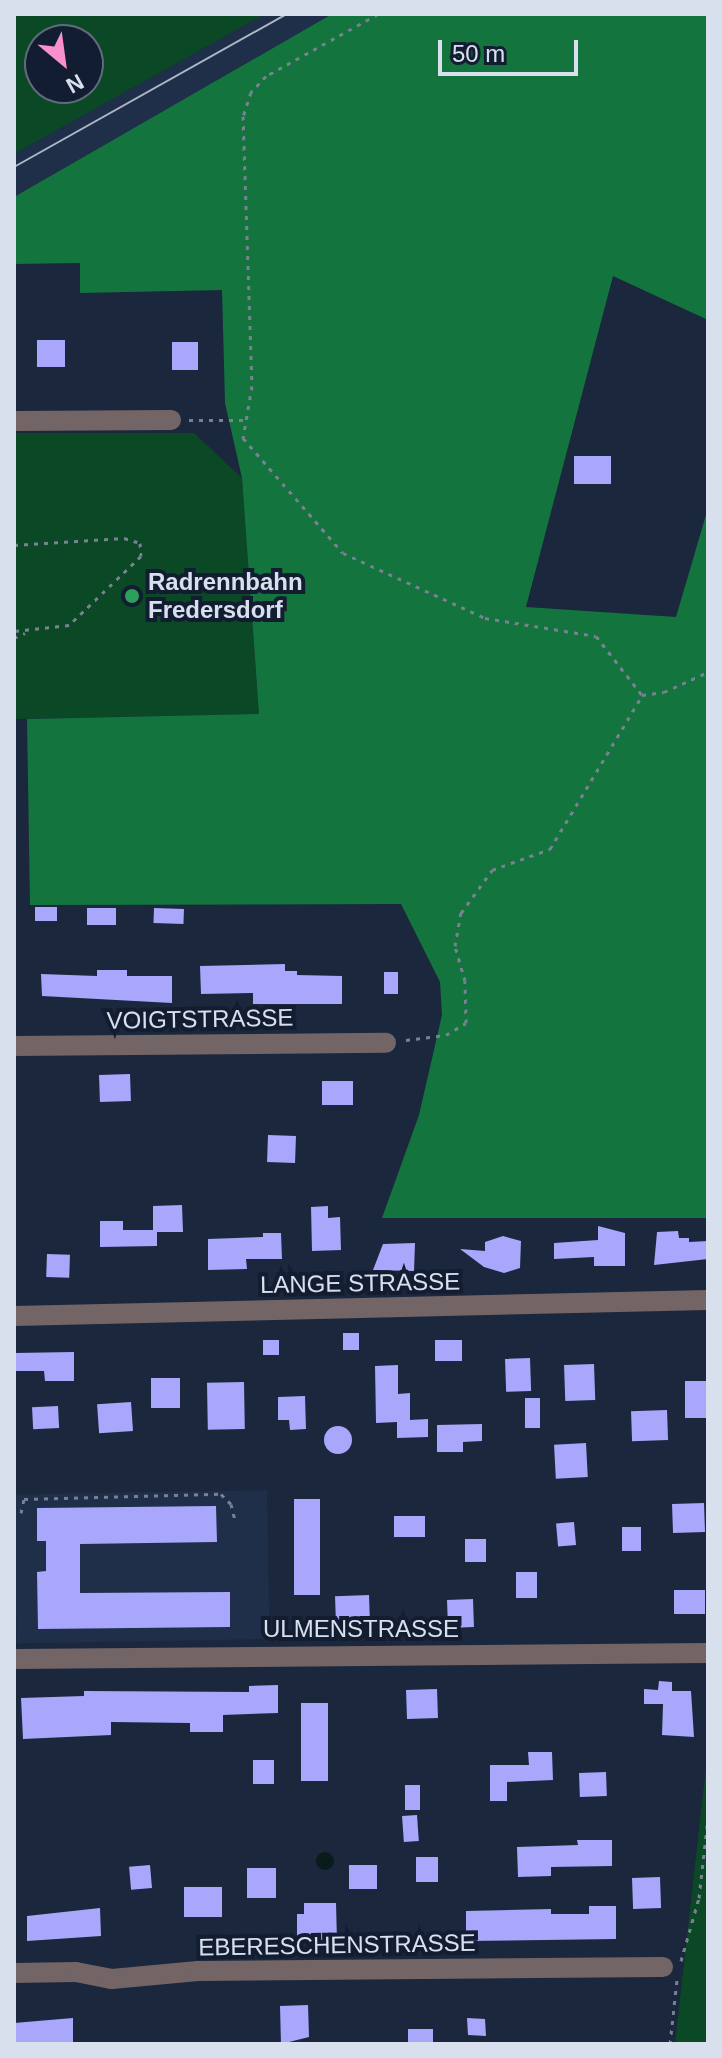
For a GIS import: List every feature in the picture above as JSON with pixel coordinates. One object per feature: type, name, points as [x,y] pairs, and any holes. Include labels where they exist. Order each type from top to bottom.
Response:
[{"type":"street","points":[[14,421],[171,420]]},
{"type":"street","name":"VOIGTSTRASSE","points":[[14,1046],[386,1043]]},
{"type":"street","name":"LANGE STRASSE","points":[[14,1316],[708,1300]]},
{"type":"street","name":"ULMENSTRASSE","points":[[14,1659],[708,1653]]},
{"type":"street","name":"EBERESCHENSTRASSE","points":[[14,1973],[76,1972],[112,1979],[198,1971],[663,1967]]},
{"type":"path","points":[[378,14],[266,76],[247,104],[252,386],[243,438],[343,553],[485,618],[596,636],[642,695]]},
{"type":"path","points":[[171,420],[245,420]]},
{"type":"path","points":[[14,545],[124,538],[140,543],[141,556],[69,625],[28,632],[14,638]]},
{"type":"path","points":[[14,631],[28,632]]},
{"type":"path","points":[[642,695],[664,692],[708,672]]},
{"type":"path","points":[[386,1043],[446,1035],[466,1023],[465,981],[455,946],[461,913],[492,870],[550,849],[642,695]]},
{"type":"path","points":[[21,1513],[24,1499],[221,1494],[231,1504],[235,1520]]},
{"type":"path","points":[[699,1898],[708,1818]]},
{"type":"shaded area","points":[[265,14],[332,14],[14,197],[14,154]]},
{"type":"shaded area","points":[[267,1490],[270,1639],[17,1643],[14,1494]]},
{"type":"shaded area","points":[[325,1852],[334,1861],[325,1870],[316,1861]]},
{"type":"green space","points":[[14,14],[265,14],[104,104],[104,24],[24,24],[24,104],[104,104],[14,154]]},
{"type":"green space","points":[[332,14],[708,14],[708,320],[613,276],[526,607],[676,617],[708,508],[708,1218],[382,1218],[419,1115],[442,1015],[440,982],[401,904],[30,905],[27,719],[259,714],[242,478],[225,403],[222,290],[80,293],[80,263],[14,264],[14,197]]},
{"type":"green space","name":"Radrennbahn Fredersdorf","points":[[14,433],[194,433],[242,478],[259,714],[14,719]]},
{"type":"green space","points":[[708,1749],[708,2044],[675,2044]]},
{"type":"building","points":[[37,340],[65,340],[65,367],[37,367]]},
{"type":"building","points":[[172,342],[198,342],[198,370],[172,370]]},
{"type":"building","points":[[574,456],[611,456],[611,484],[574,484]]},
{"type":"building","points":[[35,907],[57,907],[57,921],[35,921]]},
{"type":"building","points":[[87,908],[116,908],[116,925],[87,925]]},
{"type":"building","points":[[154,908],[184,909],[183,924],[153,923]]},
{"type":"building","points":[[285,964],[285,971],[297,971],[297,975],[342,976],[342,1004],[253,1004],[253,993],[201,994],[200,966]]},
{"type":"building","points":[[97,970],[127,970],[127,976],[172,976],[172,1003],[42,996],[41,974],[97,976]]},
{"type":"building","points":[[384,972],[398,972],[398,994],[384,994]]},
{"type":"building","points":[[130,1074],[131,1101],[100,1102],[99,1075]]},
{"type":"building","points":[[322,1081],[353,1081],[353,1105],[322,1105]]},
{"type":"building","points":[[268,1135],[296,1136],[295,1163],[267,1162]]},
{"type":"building","points":[[182,1205],[183,1232],[157,1232],[157,1246],[100,1247],[100,1221],[123,1221],[123,1230],[153,1230],[153,1206]]},
{"type":"building","points":[[328,1206],[328,1218],[340,1217],[341,1250],[312,1251],[311,1207]]},
{"type":"building","points":[[598,1226],[625,1233],[625,1266],[594,1266],[594,1257],[554,1259],[554,1243],[598,1240]]},
{"type":"building","points":[[678,1231],[679,1238],[689,1238],[689,1242],[708,1241],[708,1259],[654,1265],[657,1232]]},
{"type":"building","points":[[263,1233],[281,1233],[282,1259],[246,1259],[247,1269],[208,1270],[208,1239],[263,1237]]},
{"type":"building","points":[[503,1236],[521,1241],[520,1268],[504,1273],[484,1267],[460,1249],[485,1251],[485,1242]]},
{"type":"building","points":[[415,1243],[414,1271],[373,1270],[383,1244]]},
{"type":"building","points":[[47,1254],[70,1255],[69,1278],[46,1277]]},
{"type":"building","points":[[343,1333],[359,1333],[359,1350],[343,1350]]},
{"type":"building","points":[[263,1340],[279,1340],[279,1355],[263,1355]]},
{"type":"building","points":[[435,1340],[462,1340],[462,1361],[435,1361]]},
{"type":"building","points":[[74,1352],[74,1381],[45,1381],[44,1371],[14,1371],[14,1353]]},
{"type":"building","points":[[530,1358],[531,1391],[506,1392],[505,1359]]},
{"type":"building","points":[[594,1364],[595,1400],[565,1401],[564,1365]]},
{"type":"building","points":[[398,1365],[398,1394],[410,1393],[410,1420],[428,1419],[428,1437],[397,1438],[397,1422],[376,1423],[375,1366]]},
{"type":"building","points":[[151,1378],[180,1378],[180,1408],[151,1408]]},
{"type":"building","points":[[685,1381],[708,1381],[708,1418],[685,1418]]},
{"type":"building","points":[[244,1382],[245,1429],[208,1430],[207,1383]]},
{"type":"building","points":[[305,1396],[306,1429],[290,1430],[289,1420],[278,1420],[278,1397]]},
{"type":"building","points":[[525,1398],[540,1398],[540,1428],[525,1428]]},
{"type":"building","points":[[131,1402],[133,1431],[99,1433],[97,1404]]},
{"type":"building","points":[[58,1406],[59,1428],[33,1429],[32,1407]]},
{"type":"building","points":[[667,1410],[668,1440],[632,1441],[631,1411]]},
{"type":"building","points":[[482,1424],[482,1441],[463,1442],[463,1452],[437,1452],[437,1425]]},
{"type":"building","points":[[338,1426],[348,1430],[352,1440],[348,1450],[338,1454],[328,1450],[324,1440],[328,1430]]},
{"type":"building","points":[[586,1443],[588,1477],[556,1479],[554,1445]]},
{"type":"building","points":[[294,1499],[320,1499],[320,1595],[294,1595]]},
{"type":"building","points":[[704,1503],[705,1532],[673,1533],[672,1504]]},
{"type":"building","points":[[216,1506],[217,1542],[80,1544],[80,1593],[230,1592],[230,1627],[38,1629],[37,1572],[46,1571],[46,1541],[37,1541],[37,1508]]},
{"type":"building","points":[[394,1516],[425,1516],[425,1537],[394,1537]]},
{"type":"building","points":[[574,1522],[576,1545],[558,1546],[556,1524]]},
{"type":"building","points":[[622,1527],[641,1527],[641,1551],[622,1551]]},
{"type":"building","points":[[465,1539],[486,1539],[486,1562],[465,1562]]},
{"type":"building","points":[[516,1572],[537,1572],[537,1598],[516,1598]]},
{"type":"building","points":[[674,1590],[705,1590],[705,1614],[674,1614]]},
{"type":"building","points":[[369,1595],[370,1622],[336,1623],[335,1596]]},
{"type":"building","points":[[473,1599],[474,1627],[448,1628],[447,1600]]},
{"type":"building","points":[[659,1681],[672,1682],[672,1691],[691,1691],[694,1737],[662,1735],[663,1704],[644,1704],[644,1689],[658,1690]]},
{"type":"building","points":[[278,1685],[278,1713],[223,1715],[223,1732],[190,1732],[190,1723],[111,1722],[111,1735],[23,1739],[21,1698],[84,1696],[84,1691],[249,1692],[249,1686]]},
{"type":"building","points":[[437,1689],[438,1718],[407,1719],[406,1690]]},
{"type":"building","points":[[301,1703],[328,1703],[328,1781],[301,1781]]},
{"type":"building","points":[[528,1752],[552,1752],[553,1780],[507,1782],[507,1801],[490,1801],[490,1765],[529,1765]]},
{"type":"building","points":[[253,1760],[274,1760],[274,1784],[253,1784]]},
{"type":"building","points":[[606,1772],[607,1796],[580,1797],[579,1773]]},
{"type":"building","points":[[405,1785],[420,1785],[420,1810],[405,1810]]},
{"type":"building","points":[[417,1815],[419,1841],[404,1842],[402,1816]]},
{"type":"building","points":[[577,1840],[612,1840],[612,1866],[551,1867],[551,1876],[518,1877],[517,1847],[578,1845]]},
{"type":"building","points":[[416,1857],[438,1857],[438,1882],[416,1882]]},
{"type":"building","points":[[150,1865],[152,1888],[131,1890],[129,1867]]},
{"type":"building","points":[[349,1865],[377,1865],[377,1889],[349,1889]]},
{"type":"building","points":[[247,1868],[276,1868],[276,1898],[247,1898]]},
{"type":"building","points":[[660,1877],[661,1908],[633,1909],[632,1878]]},
{"type":"building","points":[[184,1887],[222,1887],[222,1917],[184,1917]]},
{"type":"building","points":[[304,1903],[336,1903],[337,1941],[297,1941],[297,1914],[304,1914]]},
{"type":"building","points":[[589,1906],[616,1906],[616,1939],[466,1941],[466,1911],[551,1909],[551,1914],[589,1914]]},
{"type":"building","points":[[100,1908],[101,1936],[27,1941],[27,1916]]},
{"type":"building","points":[[308,2005],[309,2037],[281,2044],[280,2006]]},
{"type":"building","points":[[73,2018],[73,2044],[14,2044],[14,2023]]},
{"type":"building","points":[[467,2018],[485,2019],[486,2036],[468,2035]]},
{"type":"building","points":[[408,2029],[433,2029],[433,2044],[408,2044]]},
{"type":"tram line","points":[[14,167],[287,14]]},
{"type":"place","name":"Radrennbahn Fredersdorf","points":[[132,596]]}]
